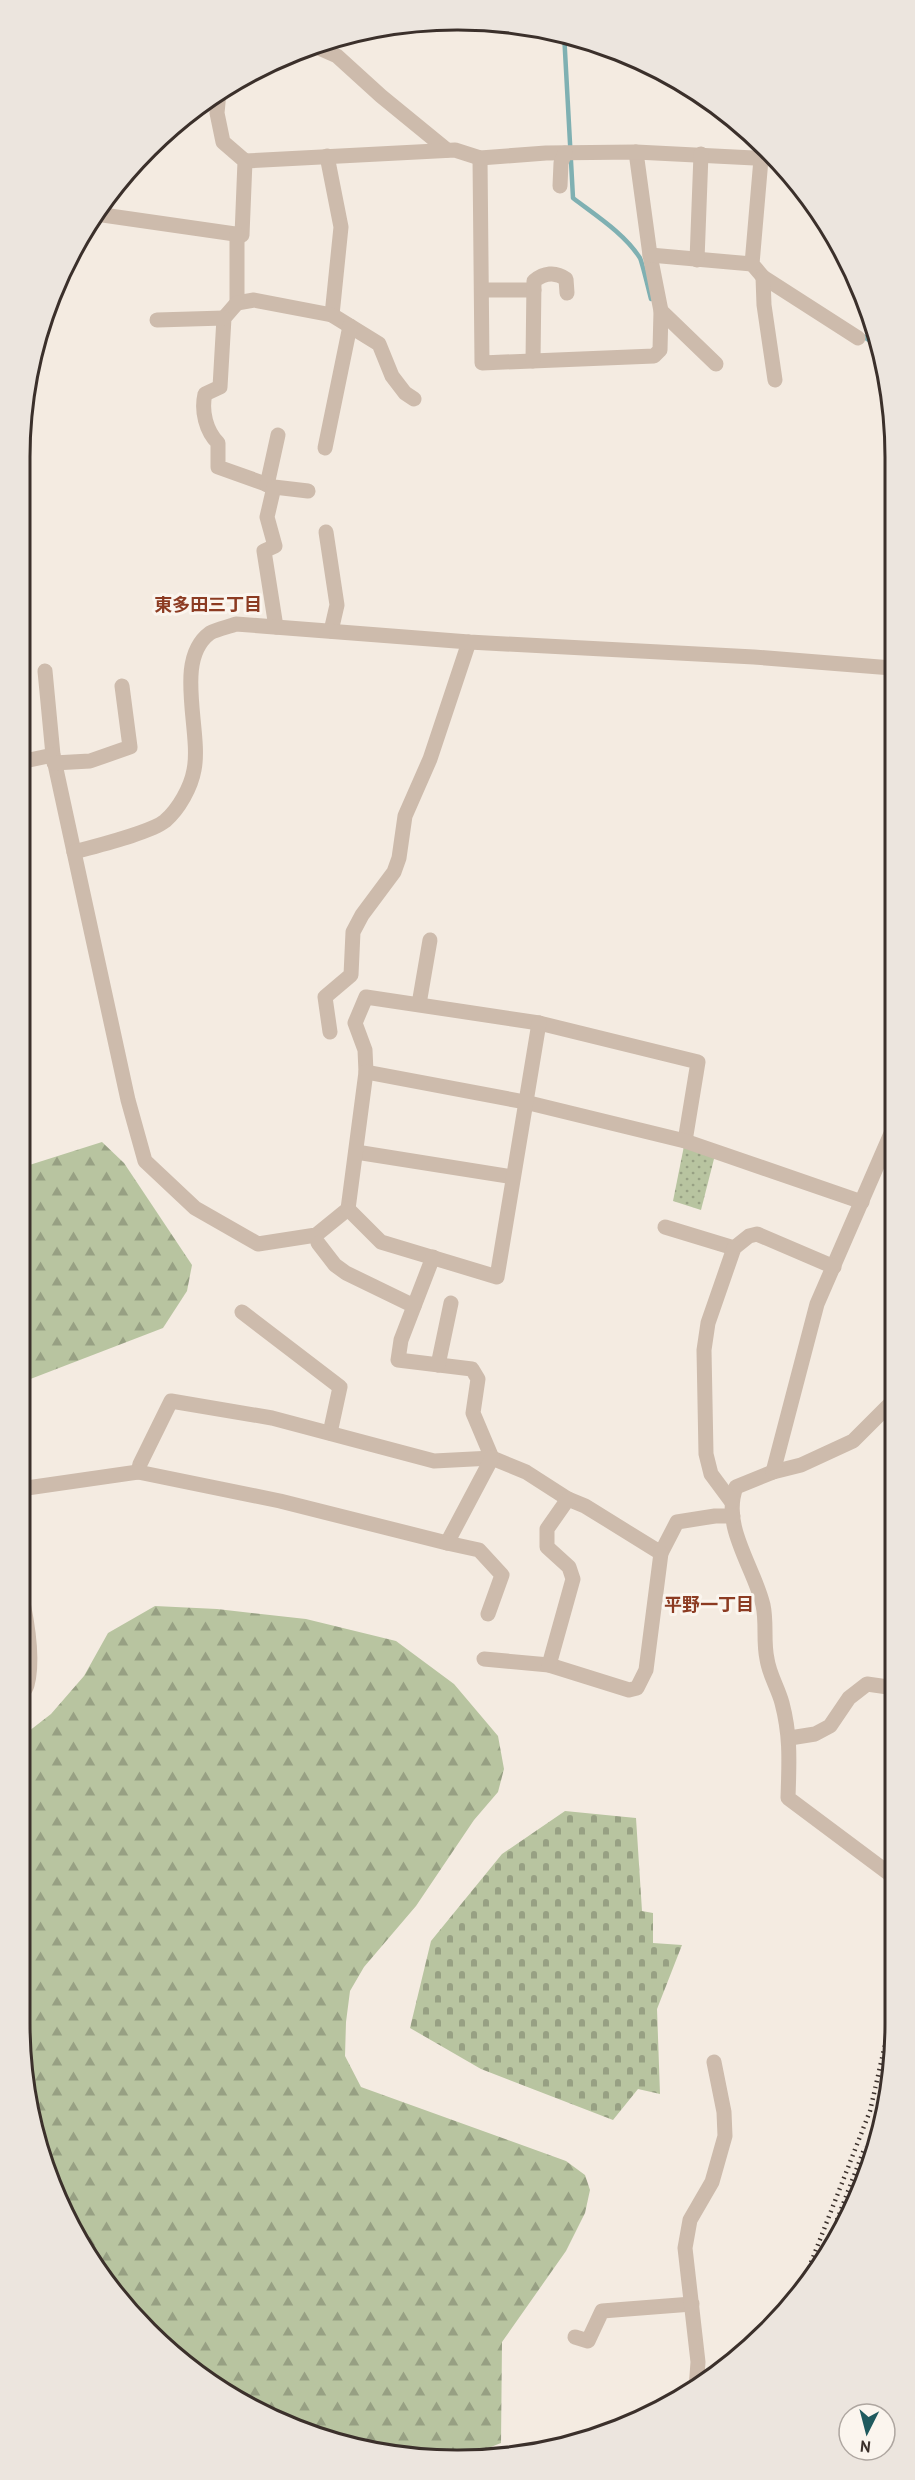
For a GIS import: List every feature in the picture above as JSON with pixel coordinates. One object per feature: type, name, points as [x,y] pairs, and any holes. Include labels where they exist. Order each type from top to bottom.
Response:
[{"type":"street","points":[[331,50],[381,96],[447,150]]},
{"type":"street","points":[[218,103],[217,113],[223,142],[246,160],[447,150],[455,150],[480,158],[636,152],[764,159]]},
{"type":"street","points":[[480,158],[482,363],[654,356],[660,350],[661,311],[650,255],[636,152]]},
{"type":"street","points":[[560,186],[561,163],[565,153]]},
{"type":"street","points":[[698,260],[701,154]]},
{"type":"street","points":[[327,156],[341,227],[332,315]]},
{"type":"street","points":[[752,264],[764,159]]},
{"type":"street","points":[[105,215],[242,235],[246,160]]},
{"type":"street","points":[[237,234],[237,303]]},
{"type":"street","points":[[650,255],[752,264],[763,277],[858,338]]},
{"type":"street","points":[[533,361],[534,281],[543,274],[559,274],[566,279],[567,293]]},
{"type":"street","points":[[763,277],[764,305],[775,380]]},
{"type":"street","points":[[482,290],[534,290]]},
{"type":"street","points":[[308,491],[270,486],[218,467],[218,443],[209,434],[203,404],[205,394],[220,387],[224,318],[237,303],[254,300],[332,315],[379,344],[392,376],[405,393],[414,399]]},
{"type":"street","points":[[661,311],[716,364]]},
{"type":"street","points":[[157,320],[224,318]]},
{"type":"street","points":[[325,448],[350,326]]},
{"type":"street","points":[[276,627],[264,551],[276,546],[267,517],[278,435]]},
{"type":"street","points":[[326,532],[337,605],[332,631]]},
{"type":"street","points":[[74,852],[135,834],[164,821],[186,794],[195,768],[191,666],[197,647],[211,633],[236,624],[469,642],[885,667]]},
{"type":"street","points":[[330,1032],[326,997],[351,975],[353,932],[362,915],[394,872],[399,858],[405,816],[430,759],[469,642]]},
{"type":"street","points":[[45,671],[54,759],[128,1100],[146,1161],[195,1208],[258,1244],[316,1235],[348,1209],[366,1072],[365,1050],[355,1023],[366,998],[539,1023],[698,1062],[685,1141]]},
{"type":"street","points":[[30,761],[54,759],[90,761],[130,747],[122,686]]},
{"type":"street","points":[[419,1004],[430,940]]},
{"type":"street","points":[[348,1209],[381,1242],[497,1277],[539,1023]]},
{"type":"street","points":[[366,1072],[525,1102],[685,1141],[862,1202]]},
{"type":"street","points":[[773,1473],[817,1304],[885,1148]]},
{"type":"street","points":[[356,1152],[513,1177]]},
{"type":"street","points":[[665,1227],[734,1248]]},
{"type":"street","points":[[834,1267],[757,1234],[749,1236],[734,1248],[708,1323],[704,1350],[706,1454],[711,1474],[732,1508],[737,1534],[762,1603],[767,1627],[766,1659],[782,1701],[790,1738],[788,1798],[885,1871]]},
{"type":"street","points":[[318,1243],[334,1265],[346,1273],[414,1306]]},
{"type":"street","points":[[433,1257],[400,1340],[398,1360],[471,1370],[478,1379],[473,1413],[492,1458]]},
{"type":"street","points":[[438,1365],[451,1304]]},
{"type":"street","points":[[242,1312],[340,1387],[330,1433]]},
{"type":"street","points":[[138,1473],[140,1464],[171,1401],[272,1418],[434,1461],[492,1458],[526,1472],[661,1553]]},
{"type":"street","points":[[732,1508],[736,1487],[801,1465],[853,1441],[885,1409]]},
{"type":"street","points":[[447,1543],[492,1458]]},
{"type":"street","points":[[30,1488],[138,1473],[280,1501],[478,1550],[502,1575],[489,1614]]},
{"type":"street","points":[[549,1665],[573,1579],[569,1567],[547,1547],[547,1529],[568,1499]]},
{"type":"street","points":[[484,1659],[549,1665],[629,1690],[637,1688],[646,1670],[661,1553],[677,1522],[715,1516],[732,1508]]},
{"type":"street","points":[[790,1738],[815,1734],[831,1726],[849,1698],[867,1684],[885,1687]]},
{"type":"street","points":[[697,2377],[698,2362],[685,2248],[690,2220],[712,2182],[725,2136],[724,2112],[714,2062]]},
{"type":"street","points":[[575,2337],[588,2341],[602,2311],[692,2304]]},
{"type":"green space","points":[[685,1141],[716,1151],[701,1210],[673,1201]]},
{"type":"green space","points":[[102,1142],[124,1163],[192,1265],[187,1291],[163,1328],[30,1379],[30,1165]]},
{"type":"green space","points":[[155,1606],[217,1609],[306,1619],[396,1641],[454,1684],[498,1736],[504,1769],[498,1792],[474,1820],[416,1906],[364,1967],[350,1991],[345,2056],[361,2087],[566,2161],[585,2175],[590,2190],[585,2213],[566,2251],[502,2342],[501,2443],[486,2449],[458,2450],[374,2442],[320,2427],[268,2406],[197,2362],[155,2325],[118,2283],[74,2212],[45,2133],[38,2106],[31,2050],[30,1730],[51,1714],[84,1676],[108,1633]]},
{"type":"green space","points":[[565,1811],[636,1818],[642,1911],[653,1913],[653,1943],[682,1945],[657,2009],[660,2094],[638,2089],[613,2120],[481,2069],[410,2028],[431,1941],[502,1854]]},
{"type":"waterway","points":[[565,44],[573,198],[626,240],[640,258],[651,299]]},
{"type":"waterway","points":[[861,335],[868,339]]},
{"type":"railway","points":[[811,2263],[870,2111],[884,2049]]},
{"type":"railway","points":[[838,2218],[865,2147]]},
{"type":"district","name":"東多田三丁目","points":[[208,604]]},
{"type":"district","name":"平野一丁目","points":[[709,1604]]}]
